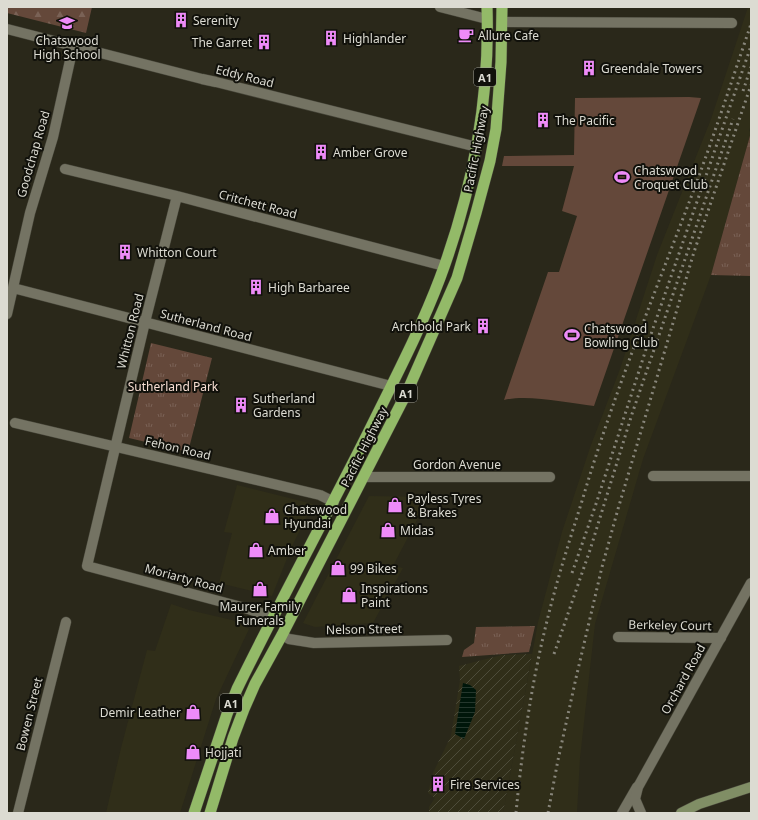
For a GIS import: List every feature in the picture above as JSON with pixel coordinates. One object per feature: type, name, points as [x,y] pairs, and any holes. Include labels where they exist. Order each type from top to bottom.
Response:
[{"type":"highway","name":"Pacific Highway","points":[[194,813],[227,714],[237,689],[334,502],[391,386],[423,318],[444,266],[461,210],[477,147],[484,102],[487,59],[487,7]]},
{"type":"highway","name":"Pacific Highway","points":[[210,813],[244,709],[255,684],[364,477],[406,392],[457,278],[490,161],[496,129],[501,62],[502,7]]},
{"type":"main road","points":[[681,813],[699,804],[751,787]]},
{"type":"street","points":[[440,7],[487,19]]},
{"type":"street","points":[[502,22],[732,23]]},
{"type":"street","name":"Eddy Road","points":[[7,29],[73,47],[477,147]]},
{"type":"street","name":"Goodchap Road","points":[[7,314],[30,213],[53,137],[73,47]]},
{"type":"street","name":"Critchett Road","points":[[65,169],[177,196],[444,266]]},
{"type":"street","name":"Whitton Road","points":[[87,566],[145,322],[177,196]]},
{"type":"street","name":"Sutherland Road","points":[[13,288],[391,386]]},
{"type":"street","name":"Fehon Road","points":[[15,422],[320,495],[334,502]]},
{"type":"street","points":[[653,476],[751,476]]},
{"type":"street","name":"Gordon Avenue","points":[[364,477],[550,477]]},
{"type":"street","name":"Moriarty Road","points":[[87,566],[245,608],[273,618]]},
{"type":"street","name":"Orchard Road","points":[[622,813],[638,787],[751,583]]},
{"type":"street","name":"Bowen Street","points":[[18,813],[66,622]]},
{"type":"street","name":"Nelson Street","points":[[282,635],[289,639],[314,643],[447,640]]},
{"type":"street","name":"Berkeley Court","points":[[618,637],[721,638]]},
{"type":"street","name":"Orchard Road","points":[[638,787],[635,799],[641,813]]},
{"type":"shaded area","points":[[748,7],[751,7],[751,126],[749,131],[751,132],[711,275],[643,459],[595,624],[580,758],[577,813],[503,813],[538,622],[562,532],[591,445],[620,369],[657,255],[711,119]]},
{"type":"shaded area","points":[[237,485],[313,504],[292,546],[272,596],[219,583],[232,533],[224,532]]},
{"type":"shaded area","points":[[369,496],[429,497],[393,566],[403,568],[373,623],[315,627],[303,623]]},
{"type":"shaded area","points":[[171,604],[189,610],[232,620],[249,629],[216,699],[180,813],[106,813],[121,748],[147,650],[155,651]]},
{"type":"shaded area","points":[[532,654],[503,813],[429,813],[429,807],[435,798],[428,793],[433,773],[451,736],[460,680],[459,666],[502,655]]},
{"type":"shaded area","points":[[463,683],[470,685],[476,690],[475,712],[464,739],[455,734]]},
{"type":"green space","name":"Chatswood High School","points":[[7,7],[92,7],[86,33],[7,13]]},
{"type":"green space","points":[[575,98],[701,98],[594,406],[536,398],[513,398],[504,400],[548,272],[559,272],[577,216],[562,211],[574,166],[502,166],[504,156],[574,155]]},
{"type":"green space","points":[[751,132],[751,276],[711,275]]},
{"type":"green space","name":"Sutherland Park","points":[[151,343],[212,358],[188,452],[129,438]]},
{"type":"green space","points":[[535,626],[529,652],[462,657],[464,650],[474,643],[476,627]]},
{"type":"railway","points":[[516,813],[531,695],[550,609],[563,563],[619,387],[698,178],[751,24]]},
{"type":"railway","points":[[572,573],[649,340],[751,46]]},
{"type":"railway","points":[[743,91],[751,67]]},
{"type":"railway","points":[[548,813],[576,678],[602,567],[618,509],[694,252],[751,85]]},
{"type":"railway","points":[[554,654],[590,550],[632,414],[733,119]]},
{"type":"place","name":"Serenity","points":[[181,20]]},
{"type":"place","name":"Chatswood High School","points":[[67,23]]},
{"type":"place","name":"Allure Cafe","points":[[466,35]]},
{"type":"place","name":"Highlander","points":[[331,38]]},
{"type":"place","name":"The Garret","points":[[264,42]]},
{"type":"place","name":"Greendale Towers","points":[[589,68]]},
{"type":"place","name":"The Pacific","points":[[543,120]]},
{"type":"place","name":"Amber Grove","points":[[321,152]]},
{"type":"place","name":"Chatswood Croquet Club","points":[[622,177]]},
{"type":"place","name":"Whitton Court","points":[[125,252]]},
{"type":"place","name":"High Barbaree","points":[[256,287]]},
{"type":"place","name":"Archbold Park","points":[[483,326]]},
{"type":"place","name":"Chatswood Bowling Club","points":[[572,335]]},
{"type":"place","name":"Sutherland Gardens","points":[[241,405]]},
{"type":"place","name":"Payless Tyres & Brakes","points":[[395,505]]},
{"type":"place","name":"Chatswood Hyundai","points":[[272,516]]},
{"type":"place","name":"Midas","points":[[388,530]]},
{"type":"place","name":"Amber","points":[[256,550]]},
{"type":"place","name":"99 Bikes","points":[[338,568]]},
{"type":"place","name":"Maurer Family Funerals","points":[[260,589]]},
{"type":"place","name":"Inspirations Paint","points":[[349,595]]},
{"type":"place","name":"Demir Leather","points":[[193,712]]},
{"type":"place","name":"Hojjati","points":[[193,752]]},
{"type":"place","name":"Fire Services","points":[[438,784]]}]
